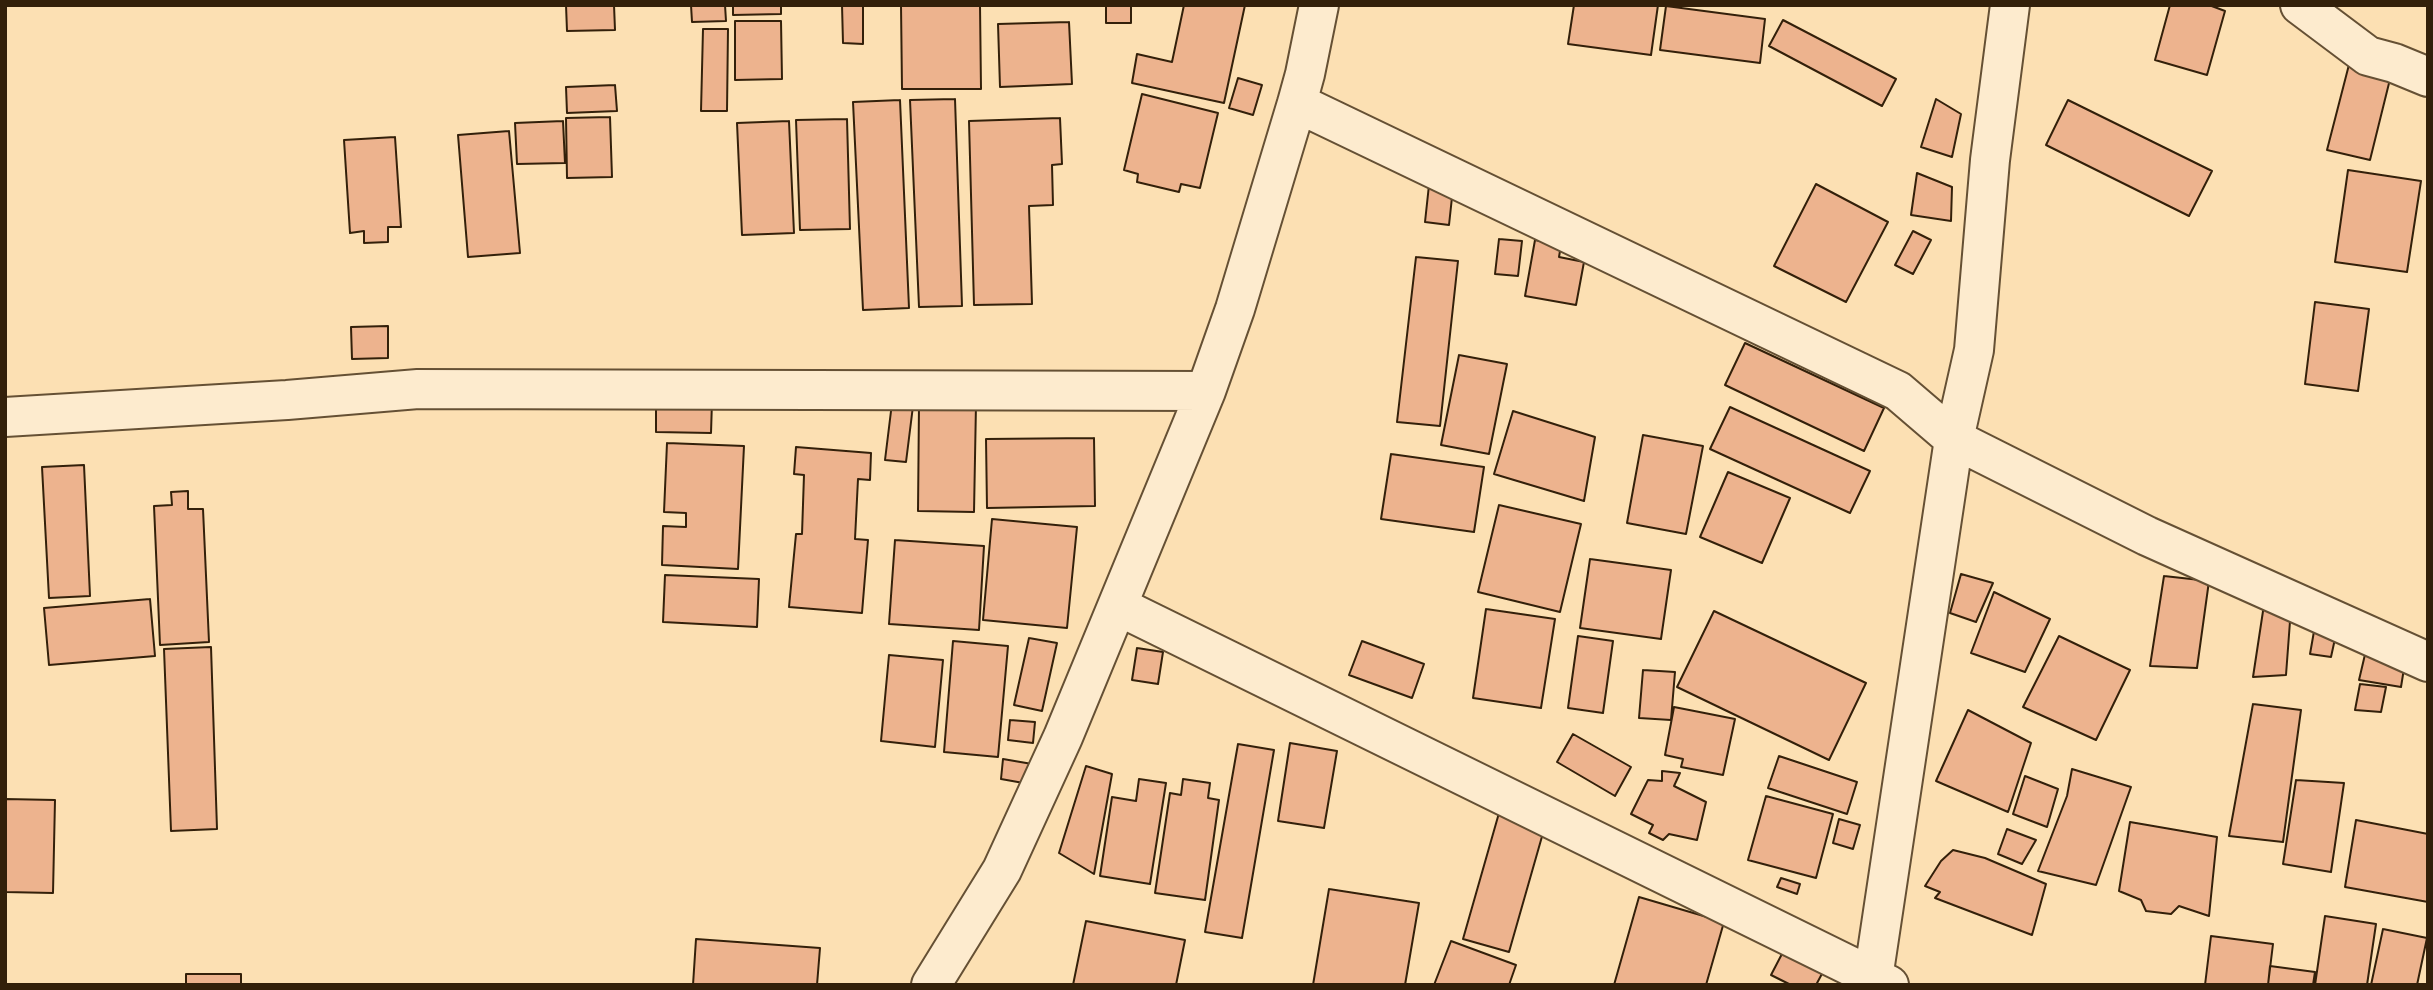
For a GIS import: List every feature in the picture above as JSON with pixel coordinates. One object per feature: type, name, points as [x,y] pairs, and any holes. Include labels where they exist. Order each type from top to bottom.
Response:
[{"type":"street","points":[[931,985],[1002,870],[1063,737],[1206,391],[1235,309],[1297,103],[1319,5]]},
{"type":"street","points":[[1118,606],[1878,982],[1954,439],[1974,350],[1990,160],[2010,5]]},
{"type":"street","points":[[2300,5],[2368,56],[2428,77]]},
{"type":"street","points":[[1297,103],[1898,391],[1954,439],[2147,536],[2428,662]]},
{"type":"street","points":[[5,417],[287,400],[418,389],[1206,391]]},
{"type":"building","points":[[566,5],[614,5],[615,30],[567,31]]},
{"type":"building","points":[[691,5],[725,5],[726,21],[692,22]]},
{"type":"building","points":[[733,5],[781,5],[781,14],[733,15]]},
{"type":"building","points":[[842,5],[863,5],[863,44],[843,43]]},
{"type":"building","points":[[901,5],[980,5],[981,89],[902,89]]},
{"type":"building","points":[[1106,5],[1131,5],[1131,23],[1106,23]]},
{"type":"building","points":[[1184,5],[1245,5],[1224,103],[1132,83],[1137,54],[1172,62]]},
{"type":"building","points":[[1574,5],[1658,5],[1651,55],[1568,44]]},
{"type":"building","points":[[2170,5],[2209,5],[2225,11],[2207,75],[2155,60]]},
{"type":"building","points":[[1666,6],[1765,19],[1760,63],[1660,50]]},
{"type":"building","points":[[1783,20],[1896,79],[1882,106],[1769,46]]},
{"type":"building","points":[[735,21],[781,21],[782,79],[735,80]]},
{"type":"building","points":[[1069,22],[1072,84],[1000,87],[998,24]]},
{"type":"building","points":[[703,29],[728,29],[727,111],[701,111]]},
{"type":"building","points":[[2352,53],[2394,63],[2370,160],[2327,150]]},
{"type":"building","points":[[1238,78],[1262,85],[1253,115],[1229,108]]},
{"type":"building","points":[[615,85],[617,111],[567,113],[566,87]]},
{"type":"building","points":[[1142,94],[1218,113],[1200,188],[1181,184],[1179,192],[1137,182],[1138,174],[1124,170]]},
{"type":"building","points":[[955,99],[962,306],[919,307],[910,100]]},
{"type":"building","points":[[1936,99],[1961,114],[1952,157],[1921,147]]},
{"type":"building","points":[[900,100],[909,308],[863,310],[853,102]]},
{"type":"building","points":[[2068,100],[2212,171],[2189,216],[2046,145]]},
{"type":"building","points":[[610,117],[612,177],[567,178],[566,118]]},
{"type":"building","points":[[1060,118],[1062,164],[1052,165],[1053,205],[1029,206],[1032,304],[974,305],[969,121]]},
{"type":"building","points":[[847,119],[850,229],[800,230],[796,120]]},
{"type":"building","points":[[563,121],[565,163],[517,164],[515,123]]},
{"type":"building","points":[[789,121],[794,233],[742,235],[737,123]]},
{"type":"building","points":[[509,131],[520,253],[468,257],[458,135]]},
{"type":"building","points":[[395,137],[401,227],[388,227],[388,242],[364,243],[364,231],[350,233],[344,140]]},
{"type":"building","points":[[2348,170],[2421,181],[2407,272],[2335,262]]},
{"type":"building","points":[[1917,173],[1952,187],[1951,221],[1911,215]]},
{"type":"building","points":[[1816,184],[1888,222],[1846,302],[1774,266]]},
{"type":"building","points":[[1429,185],[1453,188],[1449,225],[1425,222]]},
{"type":"building","points":[[1913,231],[1931,240],[1913,274],[1895,265]]},
{"type":"building","points":[[1499,239],[1522,241],[1518,276],[1495,274]]},
{"type":"building","points":[[1535,240],[1561,245],[1559,257],[1584,262],[1576,305],[1525,296]]},
{"type":"building","points":[[1416,257],[1458,261],[1440,426],[1397,422]]},
{"type":"building","points":[[2315,302],[2369,309],[2358,391],[2305,384]]},
{"type":"building","points":[[388,326],[388,358],[352,359],[351,327]]},
{"type":"building","points":[[1745,343],[1884,408],[1864,451],[1725,385]]},
{"type":"building","points":[[1459,355],[1507,364],[1489,454],[1441,445]]},
{"type":"building","points":[[656,400],[712,401],[711,433],[656,432]]},
{"type":"building","points":[[892,403],[913,406],[906,462],[885,460]]},
{"type":"building","points":[[919,404],[976,404],[974,512],[918,511]]},
{"type":"building","points":[[1730,407],[1870,471],[1850,513],[1710,449]]},
{"type":"building","points":[[1513,411],[1595,437],[1584,501],[1494,474]]},
{"type":"building","points":[[1643,435],[1703,446],[1686,534],[1627,523]]},
{"type":"building","points":[[1094,438],[1095,506],[987,508],[986,439]]},
{"type":"building","points":[[667,443],[744,446],[738,569],[662,565],[663,526],[686,527],[686,513],[664,512]]},
{"type":"building","points":[[796,447],[871,453],[870,480],[858,479],[855,539],[868,540],[862,613],[789,607],[796,534],[802,534],[804,475],[794,474]]},
{"type":"building","points":[[1391,454],[1484,467],[1474,532],[1381,519]]},
{"type":"building","points":[[84,465],[90,596],[49,598],[42,467]]},
{"type":"building","points":[[1728,472],[1790,498],[1762,563],[1700,537]]},
{"type":"building","points":[[188,491],[188,509],[203,509],[209,642],[160,645],[154,506],[172,505],[171,492]]},
{"type":"building","points":[[1499,505],[1581,524],[1560,612],[1478,592]]},
{"type":"building","points":[[992,519],[1077,527],[1067,628],[983,620]]},
{"type":"building","points":[[895,540],[984,546],[979,630],[889,624]]},
{"type":"building","points":[[1590,559],[1671,570],[1661,639],[1580,628]]},
{"type":"building","points":[[1961,574],[1993,583],[1976,622],[1950,613]]},
{"type":"building","points":[[665,575],[759,579],[757,627],[663,622]]},
{"type":"building","points":[[2164,576],[2209,581],[2197,668],[2150,666]]},
{"type":"building","points":[[1994,592],[2050,619],[2025,672],[1971,653]]},
{"type":"building","points":[[2265,598],[2291,608],[2286,675],[2253,677]]},
{"type":"building","points":[[150,599],[155,656],[49,665],[44,608]]},
{"type":"building","points":[[1486,609],[1555,619],[1541,708],[1473,698]]},
{"type":"building","points":[[1714,611],[1866,683],[1829,760],[1677,687]]},
{"type":"building","points":[[2316,620],[2338,625],[2331,657],[2310,654]]},
{"type":"building","points":[[1578,636],[1613,641],[1603,713],[1568,708]]},
{"type":"building","points":[[2059,636],[2130,670],[2096,740],[2023,707]]},
{"type":"building","points":[[1029,638],[1057,643],[1042,711],[1014,705]]},
{"type":"building","points":[[953,641],[1008,646],[998,757],[944,752]]},
{"type":"building","points":[[1362,641],[1424,664],[1412,698],[1349,675]]},
{"type":"building","points":[[2367,646],[2406,656],[2401,687],[2359,680]]},
{"type":"building","points":[[211,647],[217,829],[171,831],[164,649]]},
{"type":"building","points":[[1137,648],[1163,652],[1158,684],[1132,680]]},
{"type":"building","points":[[889,655],[943,660],[935,747],[881,741]]},
{"type":"building","points":[[1643,670],[1675,672],[1671,720],[1639,718]]},
{"type":"building","points":[[2360,684],[2386,687],[2381,712],[2355,710]]},
{"type":"building","points":[[2253,704],[2301,710],[2283,842],[2229,836]]},
{"type":"building","points":[[1674,707],[1735,719],[1723,775],[1681,767],[1683,759],[1665,755]]},
{"type":"building","points":[[1968,710],[2031,743],[2008,812],[1936,781]]},
{"type":"building","points":[[1010,720],[1035,722],[1033,743],[1008,740]]},
{"type":"building","points":[[1573,734],[1631,767],[1615,796],[1557,762]]},
{"type":"building","points":[[1290,743],[1337,751],[1324,828],[1278,821]]},
{"type":"building","points":[[1238,744],[1274,750],[1242,938],[1205,932]]},
{"type":"building","points":[[1779,756],[1857,782],[1847,814],[1768,788]]},
{"type":"building","points":[[1003,759],[1032,764],[1029,784],[1001,779]]},
{"type":"building","points":[[1086,766],[1112,774],[1094,874],[1059,853]]},
{"type":"building","points":[[2072,769],[2131,787],[2096,885],[2038,871],[2067,796]]},
{"type":"building","points":[[1662,771],[1680,773],[1674,786],[1706,802],[1697,840],[1669,834],[1663,840],[1649,833],[1653,825],[1631,814],[1648,780],[1662,781]]},
{"type":"building","points":[[2025,776],[2058,789],[2047,827],[2013,814]]},
{"type":"building","points":[[1139,779],[1166,783],[1150,884],[1100,876],[1112,797],[1136,801]]},
{"type":"building","points":[[1183,779],[1210,783],[1208,798],[1219,800],[1205,900],[1155,893],[1170,793],[1181,795]]},
{"type":"building","points":[[2296,780],[2344,783],[2331,872],[2283,864]]},
{"type":"building","points":[[1766,796],[1833,814],[1816,878],[1748,860]]},
{"type":"building","points":[[5,799],[55,800],[53,893],[5,892]]},
{"type":"building","points":[[1499,813],[1545,826],[1509,952],[1463,939]]},
{"type":"building","points":[[1839,819],[1860,825],[1853,849],[1833,843]]},
{"type":"building","points":[[2356,820],[2428,834],[2428,902],[2345,887]]},
{"type":"building","points":[[2130,822],[2217,837],[2209,916],[2179,906],[2171,914],[2146,911],[2141,900],[2119,891]]},
{"type":"building","points":[[2007,829],[2036,840],[2022,864],[1998,854]]},
{"type":"building","points":[[1953,850],[1985,858],[2046,884],[2032,935],[1935,898],[1940,892],[1925,886],[1941,861]]},
{"type":"building","points":[[1781,878],[1800,884],[1797,894],[1777,887]]},
{"type":"building","points":[[1329,889],[1419,903],[1405,985],[1313,985]]},
{"type":"building","points":[[1639,897],[1724,922],[1706,985],[1614,985]]},
{"type":"building","points":[[2325,916],[2376,924],[2367,985],[2315,985]]},
{"type":"building","points":[[1086,921],[1185,940],[1176,985],[1073,985]]},
{"type":"building","points":[[2383,929],[2427,938],[2417,985],[2371,985]]},
{"type":"building","points":[[2211,936],[2273,944],[2268,985],[2205,985]]},
{"type":"building","points":[[696,939],[820,948],[817,985],[693,985]]},
{"type":"building","points":[[1451,941],[1516,965],[1509,985],[1434,985]]},
{"type":"building","points":[[1784,950],[1824,970],[1816,985],[1791,985],[1771,975]]},
{"type":"building","points":[[2270,966],[2315,972],[2313,985],[2268,985]]},
{"type":"building","points":[[186,974],[241,974],[241,985],[186,985]]}]
